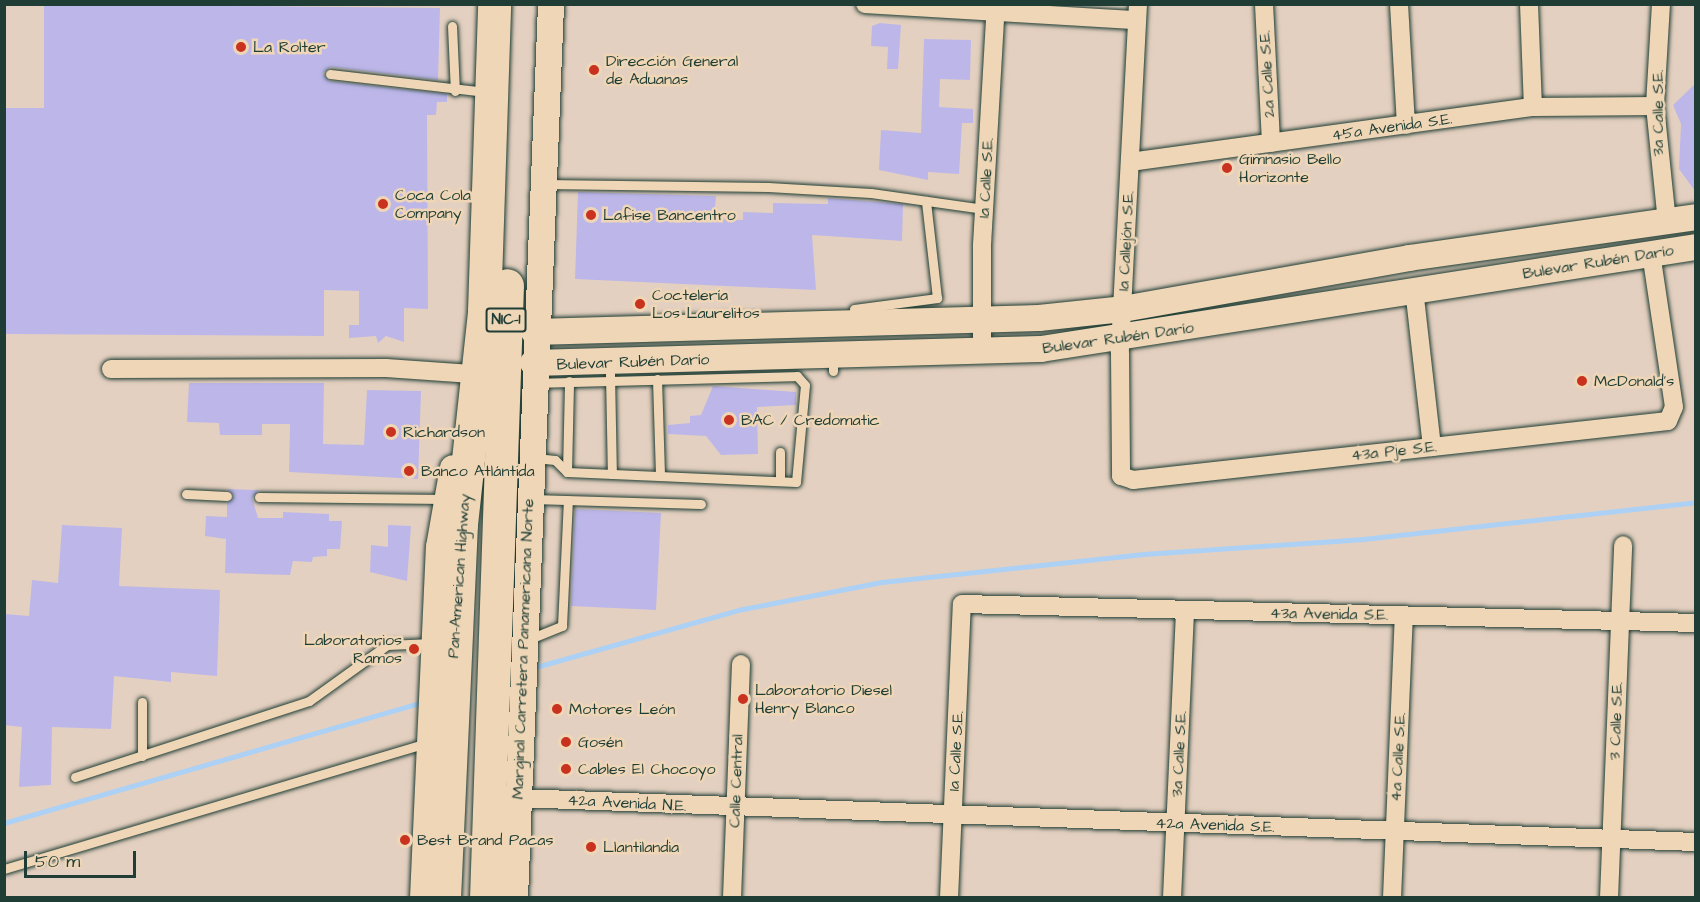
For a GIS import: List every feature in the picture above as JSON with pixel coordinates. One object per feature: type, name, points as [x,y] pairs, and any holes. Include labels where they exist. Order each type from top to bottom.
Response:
[{"type":"highway","name":"Pan-American Highway","points":[[444,897],[444,640],[484,311],[494,4]]},
{"type":"highway","name":"NIC-1","points":[[486,897],[510,638],[517,4]]},
{"type":"street","name":"Marginal Carretera Panamericana Norte","points":[[515,897],[525,853],[518,798],[510,638],[528,499],[551,4]]},
{"type":"street","points":[[865,4],[1137,12]]},
{"type":"street","name":"2a Calle S.E.","points":[[1264,4],[1270,143]]},
{"type":"street","points":[[1399,4],[1406,125]]},
{"type":"street","points":[[1529,4],[1533,107]]},
{"type":"street","name":"3a Calle S.E.","points":[[1661,4],[1655,106],[1667,222]]},
{"type":"street","name":"1a Calle S.E.","points":[[982,351],[984,209],[996,8]]},
{"type":"street","name":"1a Callejón S.E.","points":[[1121,476],[1117,465],[1120,339],[1137,12]]},
{"type":"street","name":"45a Avenida S.E.","points":[[1130,162],[1533,107],[1655,106]]},
{"type":"street","name":"Bulevar Rubén Darío","points":[[534,332],[981,318],[1123,309],[1409,258],[1695,217]]},
{"type":"street","name":"Bulevar Rubén Darío","points":[[533,373],[833,364],[982,351],[1041,354],[1414,289],[1695,247]]},
{"type":"street","name":"43a Pje S.E.","points":[[1121,476],[1133,480],[1668,421],[1674,407],[1651,254]]},
{"type":"street","points":[[1414,289],[1432,447]]},
{"type":"street","points":[[423,897],[431,700],[444,640],[447,499],[484,311]]},
{"type":"street","points":[[111,369],[386,368],[472,374]]},
{"type":"street","name":"3 Calle S.E.","points":[[1609,897],[1623,545]]},
{"type":"street","name":"1a Calle S.E.","points":[[949,897],[962,604]]},
{"type":"street","name":"43a Avenida S.E.","points":[[962,604],[1695,623]]},
{"type":"street","name":"3a Calle S.E.","points":[[1172,897],[1185,610]]},
{"type":"street","name":"4a Calle S.E.","points":[[1392,897],[1404,616]]},
{"type":"street","name":"Calle Central","points":[[732,897],[741,664]]},
{"type":"street","name":"42a Avenida N.E.","points":[[518,798],[735,807]]},
{"type":"street","name":"42a Avenida S.E.","points":[[735,807],[1695,842]]},
{"type":"lane","points":[[452,26],[455,91]]},
{"type":"lane","points":[[330,74],[455,91],[491,92]]},
{"type":"lane","points":[[543,184],[768,187],[926,201],[984,209]]},
{"type":"lane","points":[[854,309],[937,298],[941,291],[926,201]]},
{"type":"lane","points":[[529,458],[555,460],[567,472],[796,482],[805,385],[798,376],[657,379],[610,371],[569,381],[533,373]]},
{"type":"lane","points":[[610,371],[612,474]]},
{"type":"lane","points":[[657,379],[660,476]]},
{"type":"lane","points":[[567,472],[569,381]]},
{"type":"lane","points":[[780,452],[780,481]]},
{"type":"lane","points":[[186,494],[227,495]]},
{"type":"lane","points":[[258,496],[447,499]]},
{"type":"lane","points":[[528,499],[701,504]]},
{"type":"lane","points":[[510,638],[562,626],[567,500]]},
{"type":"lane","points":[[75,777],[309,701],[387,645],[444,640]]},
{"type":"lane","points":[[142,702],[142,756]]},
{"type":"lane","points":[[4,869],[430,742]]},
{"type":"building","points":[[44,4],[440,8],[438,80],[331,67],[323,73],[329,81],[447,94],[447,102],[437,102],[436,115],[427,115],[428,309],[404,308],[404,342],[386,336],[378,343],[376,336],[349,338],[349,325],[359,325],[359,291],[324,290],[324,336],[4,334],[4,108],[44,108]]},
{"type":"building","points":[[880,23],[901,25],[898,69],[887,69],[888,47],[871,46],[872,26]]},
{"type":"building","points":[[924,39],[971,40],[970,80],[940,79],[939,107],[973,109],[973,123],[962,123],[959,174],[928,172],[928,180],[879,170],[881,130],[921,133]]},
{"type":"building","points":[[1695,84],[1695,191],[1679,169],[1681,124],[1673,105]]},
{"type":"building","points":[[578,192],[716,196],[714,219],[743,220],[743,212],[773,213],[773,203],[828,204],[828,198],[903,204],[902,241],[812,235],[816,290],[575,279]]},
{"type":"building","points":[[189,383],[324,383],[323,444],[364,445],[367,390],[421,391],[418,479],[289,472],[290,424],[262,424],[262,435],[220,435],[219,423],[187,422]]},
{"type":"building","points":[[713,386],[796,392],[796,405],[757,407],[758,454],[721,455],[706,436],[668,434],[668,425],[690,423],[690,416],[701,415]]},
{"type":"building","points":[[227,489],[259,490],[252,498],[258,518],[283,518],[283,512],[329,514],[329,521],[342,521],[340,549],[327,549],[327,556],[313,557],[312,562],[293,561],[290,575],[225,573],[226,539],[205,536],[206,516],[227,517],[227,503],[234,496]]},
{"type":"building","points":[[575,509],[661,513],[656,610],[571,606]]},
{"type":"building","points":[[62,525],[122,528],[119,586],[220,590],[217,676],[171,672],[171,682],[114,676],[111,729],[52,727],[51,785],[19,787],[22,727],[4,725],[4,614],[29,616],[32,580],[58,583]]},
{"type":"building","points":[[388,525],[411,526],[407,581],[370,572],[371,545],[388,547]]},
{"type":"waterway","points":[[536,667],[743,609],[882,582],[1144,554],[1363,539],[1696,502]]},
{"type":"waterway","points":[[4,823],[424,702]]},
{"type":"place","name":"La Rolter","points":[[241,47]]},
{"type":"place","name":"Dirección General de Aduanas","points":[[594,70]]},
{"type":"place","name":"Gimnasio Bello Horizonte","points":[[1227,168]]},
{"type":"place","name":"Coca Cola Company","points":[[383,204]]},
{"type":"place","name":"Lafise Bancentro","points":[[591,215]]},
{"type":"place","name":"Coctelería Los Laurelitos","points":[[640,304]]},
{"type":"place","name":"McDonald's","points":[[1582,381]]},
{"type":"place","name":"BAC / Credomatic","points":[[729,420]]},
{"type":"place","name":"Richardson","points":[[391,432]]},
{"type":"place","name":"Banco Atlántida","points":[[409,471]]},
{"type":"place","name":"Laboratorios Ramos","points":[[414,649]]},
{"type":"place","name":"Laboratorio Diesel Henry Blanco","points":[[743,699]]},
{"type":"place","name":"Motores León","points":[[557,709]]},
{"type":"place","name":"Gosén","points":[[566,742]]},
{"type":"place","name":"Cables El Chocoyo","points":[[566,769]]},
{"type":"place","name":"Best Brand Pacas","points":[[405,840]]},
{"type":"place","name":"Llantilandia","points":[[591,847]]}]
